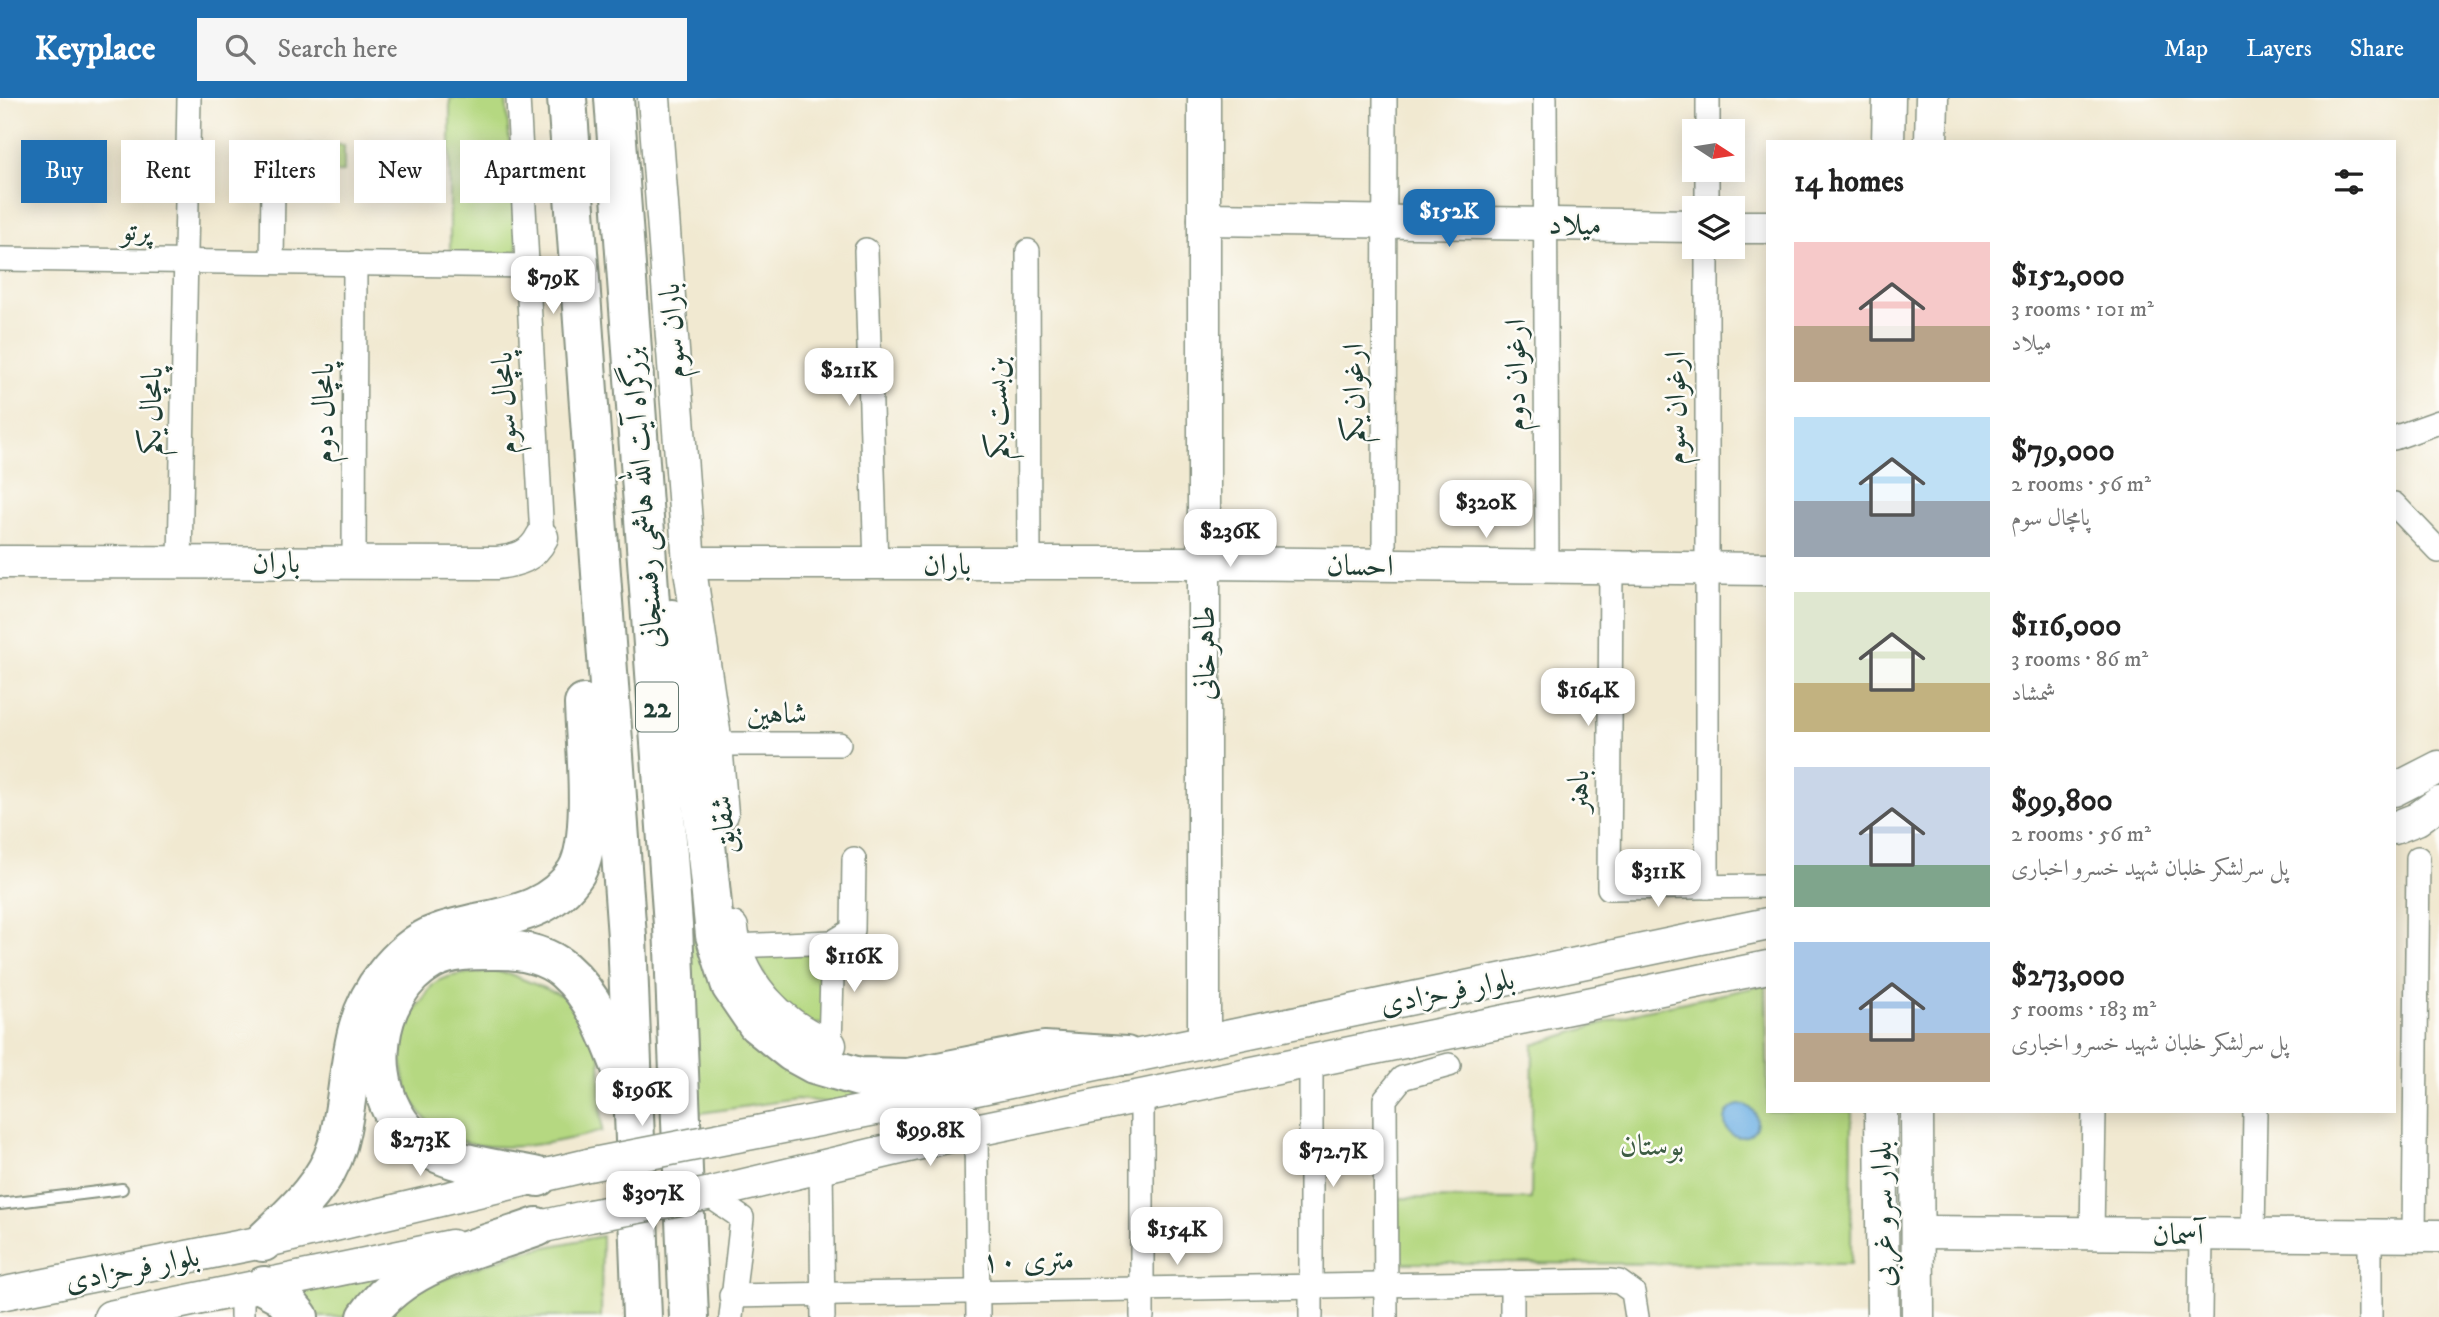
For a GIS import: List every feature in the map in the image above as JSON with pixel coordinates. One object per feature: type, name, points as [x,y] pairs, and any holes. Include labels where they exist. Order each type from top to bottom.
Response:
[{"type":"highway","name":"بزرگراه آیت الله هاشمی رفسنجانی","points":[[567,98],[626,937],[642,1317]]},
{"type":"highway","name":"بزرگراه آیت الله هاشمی رفسنجانی","points":[[614,98],[673,925],[689,1317]]},
{"type":"highway","points":[[642,499],[666,583],[697,754],[715,935],[731,986],[757,1024],[792,1052],[814,1064],[859,1077],[908,1078],[1044,1051],[1126,1056]]},
{"type":"highway","points":[[263,1242],[317,1185],[336,1149],[355,1032],[366,1002],[385,974],[409,950],[438,933],[522,914],[551,899],[575,874],[584,856],[587,829],[580,546],[595,513]]},
{"type":"highway","points":[[538,1177],[445,1156],[408,1133],[397,1116],[381,1072],[383,1021],[391,998],[419,968],[432,959],[454,952],[509,950],[528,952],[563,968],[603,1020],[635,1104]]},
{"type":"highway","points":[[367,1317],[380,1298],[400,1281],[426,1267],[537,1227]]},
{"type":"highway","points":[[631,1317],[640,1263]]},
{"type":"highway","points":[[249,1298],[281,1295],[299,1317]]},
{"type":"street","name":"پامچال یکم","points":[[180,561],[189,98]]},
{"type":"street","name":"پامچال سوم","points":[[518,98],[542,537]]},
{"type":"street","name":"باران سوم","points":[[654,98],[689,563]]},
{"type":"street","name":"طاهرخانی","points":[[1204,98],[1204,1040]]},
{"type":"street","name":"ارغوان یکم","points":[[1384,565],[1385,98]]},
{"type":"street","name":"ارغوان دوم","points":[[1545,98],[1547,567]]},
{"type":"street","points":[[1707,119],[1708,98]]},
{"type":"street","points":[[1888,140],[1889,98]]},
{"type":"street","points":[[1931,140],[1932,98]]},
{"type":"street","points":[[272,262],[273,203]]},
{"type":"street","name":"میلاد","points":[[1204,219],[1682,226]]},
{"type":"street","points":[[1745,226],[1766,227]]},
{"type":"street","points":[[866,250],[876,565]]},
{"type":"street","name":"بن‌بست یکم","points":[[1028,251],[1029,564]]},
{"type":"street","name":"پرتو","points":[[0,259],[529,266]]},
{"type":"street","name":"ارغوان سوم","points":[[1707,259],[1707,887]]},
{"type":"street","name":"پامچال دوم","points":[[354,563],[355,264]]},
{"type":"street","points":[[2396,437],[2439,422]]},
{"type":"street","points":[[2396,506],[2439,551]]},
{"type":"street","name":"باران","points":[[0,562],[511,561],[536,549],[542,537]]},
{"type":"street","name":"باران","points":[[689,563],[1204,563]]},
{"type":"street","name":"شقایق","points":[[689,563],[716,744],[733,946],[756,989],[773,1011],[791,1026],[830,1045]]},
{"type":"street","name":"احسان","points":[[1204,563],[1766,569]]},
{"type":"street","name":"باهنر","points":[[1611,568],[1609,888],[1707,887]]},
{"type":"street","name":"شاهین","points":[[716,744],[839,744]]},
{"type":"street","points":[[2399,826],[2439,803]]},
{"type":"street","points":[[2399,826],[2439,831]]},
{"type":"street","points":[[2418,858],[2426,1236]]},
{"type":"street","points":[[733,946],[833,942],[853,930],[854,859]]},
{"type":"street","points":[[1707,887],[1766,886]]},
{"type":"street","name":"بلوار فرحزادی","points":[[0,1294],[263,1242],[588,1165],[1766,924]]},
{"type":"street","points":[[830,1045],[833,942]]},
{"type":"street","points":[[1628,954],[1639,962],[1643,971],[1642,982],[1635,994]]},
{"type":"street","name":"بلوار فرحزادی","points":[[110,1317],[249,1298],[537,1227],[707,1195],[976,1130],[1766,967]]},
{"type":"street","points":[[1311,1061],[1311,1317]]},
{"type":"street","points":[[1386,1317],[1385,1099],[1402,1079],[1449,1065]]},
{"type":"street","points":[[1142,1095],[1142,1317]]},
{"type":"street","name":"بلوار سرو غربی","points":[[1881,1113],[1883,1317]]},
{"type":"street","name":"بلوار سرو غربی","points":[[1917,1113],[1918,1317]]},
{"type":"street","points":[[2092,1234],[2094,1113]]},
{"type":"street","points":[[2253,1235],[2255,1113]]},
{"type":"street","points":[[976,1130],[978,1317]]},
{"type":"street","points":[[821,1167],[822,1306]]},
{"type":"street","points":[[707,1195],[742,1218],[742,1236],[731,1307]]},
{"type":"street","name":"آسمان","points":[[1918,1232],[2426,1236]]},
{"type":"street","points":[[2200,1317],[2201,1234]]},
{"type":"street","points":[[2370,1236],[2370,1317]]},
{"type":"street","name":"۱۰ متری","points":[[731,1307],[822,1306],[978,1293],[1619,1282],[1633,1292],[1637,1317]]},
{"type":"street","points":[[1512,1283],[1512,1317]]},
{"type":"lane","points":[[0,1204],[122,1189]]},
{"type":"green space","points":[[450,98],[506,98],[509,140],[460,140],[460,203],[514,203],[518,254],[450,253]]},
{"type":"green space","points":[[340,145],[344,145],[344,172],[340,172]]},
{"type":"green space","points":[[677,671],[700,837],[788,1056],[982,1071],[832,1103],[797,1099],[694,1114]]},
{"type":"green space","points":[[821,953],[826,958],[826,1023],[803,1025],[785,1013],[753,955]]},
{"type":"green space","points":[[494,971],[510,974],[568,998],[600,1054],[602,1131],[525,1146],[484,1146],[449,1136],[432,1125],[418,1110],[403,1074],[402,1054],[412,1016],[436,982],[457,975]]},
{"type":"green space","name":"بوستان","points":[[1766,985],[1766,1113],[1852,1113],[1851,1264],[1397,1263],[1398,1198],[1531,1199],[1533,1045],[1642,1011]]},
{"type":"green space","points":[[602,1236],[601,1317],[376,1317],[388,1300],[516,1253]]},
{"type":"green space","points":[[397,1269],[354,1317],[307,1317],[288,1292]]},
{"type":"water","points":[[1741,1105],[1752,1110],[1757,1121],[1752,1132],[1741,1137],[1730,1132],[1725,1121],[1730,1110]]}]
